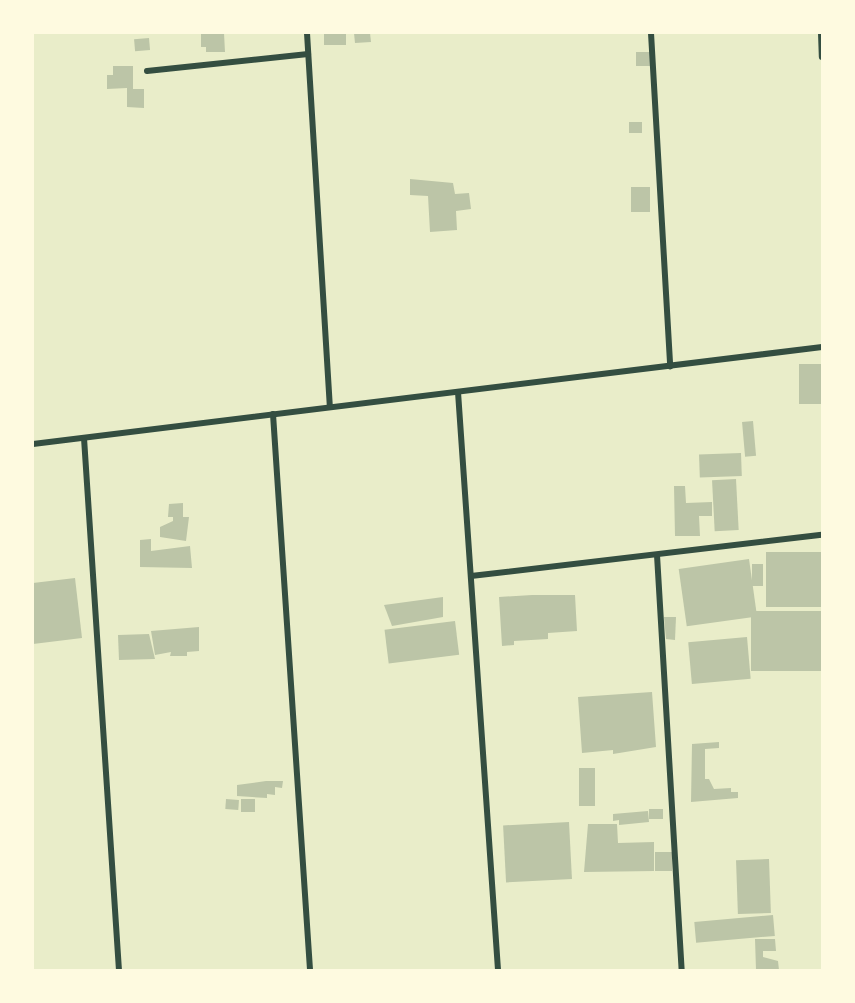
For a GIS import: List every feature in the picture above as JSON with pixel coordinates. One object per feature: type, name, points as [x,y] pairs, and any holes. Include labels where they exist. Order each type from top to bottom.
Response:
[{"type":"street","points":[[307,33],[330,406]]},
{"type":"street","points":[[651,33],[669,366]]},
{"type":"street","points":[[821,33],[822,57]]},
{"type":"street","points":[[147,71],[308,54]]},
{"type":"street","points":[[33,444],[822,347]]},
{"type":"street","points":[[458,392],[498,970]]},
{"type":"street","points":[[273,414],[309,970]]},
{"type":"street","points":[[84,438],[119,970]]},
{"type":"street","points":[[471,576],[822,535]]},
{"type":"street","points":[[657,555],[682,970]]},
{"type":"building","points":[[201,33],[224,33],[225,52],[206,52],[206,47],[201,47]]},
{"type":"building","points":[[324,33],[346,33],[346,45],[324,45]]},
{"type":"building","points":[[354,33],[370,33],[371,42],[355,43]]},
{"type":"building","points":[[149,38],[150,50],[135,51],[134,39]]},
{"type":"building","points":[[636,52],[651,52],[651,66],[636,66]]},
{"type":"building","points":[[113,66],[133,66],[133,89],[144,89],[144,108],[127,107],[127,88],[107,89],[107,75],[113,75]]},
{"type":"building","points":[[629,122],[642,122],[642,133],[629,133]]},
{"type":"building","points":[[410,179],[453,183],[455,194],[469,193],[471,209],[456,211],[457,230],[430,232],[428,196],[410,195]]},
{"type":"building","points":[[631,187],[650,187],[650,212],[631,212]]},
{"type":"building","points":[[799,364],[822,364],[822,404],[799,404]]},
{"type":"building","points":[[753,421],[756,456],[745,457],[742,422]]},
{"type":"building","points":[[741,453],[742,476],[700,477],[699,454]]},
{"type":"building","points":[[736,479],[739,530],[715,531],[712,480]]},
{"type":"building","points":[[674,486],[685,486],[686,503],[712,502],[712,516],[699,516],[700,536],[675,536]]},
{"type":"building","points":[[183,503],[183,517],[189,517],[186,541],[160,537],[160,527],[173,521],[173,517],[168,517],[169,504]]},
{"type":"building","points":[[151,539],[151,551],[190,546],[192,568],[140,567],[140,540]]},
{"type":"building","points":[[766,552],[822,552],[822,607],[766,607]]},
{"type":"building","points":[[749,559],[757,616],[687,626],[679,569]]},
{"type":"building","points":[[752,564],[763,564],[763,586],[752,586]]},
{"type":"building","points":[[75,578],[82,638],[33,644],[33,583]]},
{"type":"building","points":[[575,595],[577,631],[548,633],[548,639],[514,641],[514,645],[502,646],[499,597]]},
{"type":"building","points":[[443,597],[443,617],[392,626],[384,605]]},
{"type":"building","points":[[751,611],[822,611],[822,671],[751,671]]},
{"type":"building","points":[[664,617],[676,617],[675,640],[666,639]]},
{"type":"building","points":[[455,621],[459,655],[389,663],[385,630]]},
{"type":"building","points":[[199,627],[199,651],[187,652],[187,656],[170,656],[171,652],[155,655],[151,631]]},
{"type":"building","points":[[149,634],[155,659],[119,660],[118,635]]},
{"type":"building","points":[[747,637],[751,679],[692,684],[688,642]]},
{"type":"building","points":[[652,692],[656,747],[613,754],[613,750],[582,753],[578,697]]},
{"type":"building","points":[[719,742],[719,748],[705,749],[705,779],[709,779],[714,789],[731,788],[731,792],[738,792],[738,798],[691,802],[692,744]]},
{"type":"building","points":[[579,768],[595,768],[595,806],[579,806]]},
{"type":"building","points":[[283,781],[282,788],[275,787],[275,795],[267,794],[267,798],[237,796],[237,785]]},
{"type":"building","points":[[226,799],[239,800],[238,810],[225,809]]},
{"type":"building","points":[[241,799],[255,799],[255,812],[241,812]]},
{"type":"building","points":[[649,809],[663,809],[663,819],[649,819]]},
{"type":"building","points":[[648,811],[649,822],[619,825],[619,820],[613,821],[613,814]]},
{"type":"building","points":[[569,822],[572,879],[506,882],[503,825]]},
{"type":"building","points":[[588,824],[617,824],[618,843],[654,842],[654,871],[584,872]]},
{"type":"building","points":[[655,852],[672,852],[672,871],[655,871]]},
{"type":"building","points":[[769,859],[771,913],[738,914],[736,860]]},
{"type":"building","points":[[773,915],[775,936],[696,943],[694,922]]},
{"type":"building","points":[[755,939],[775,939],[776,951],[763,951],[763,957],[778,961],[779,970],[756,970]]}]
